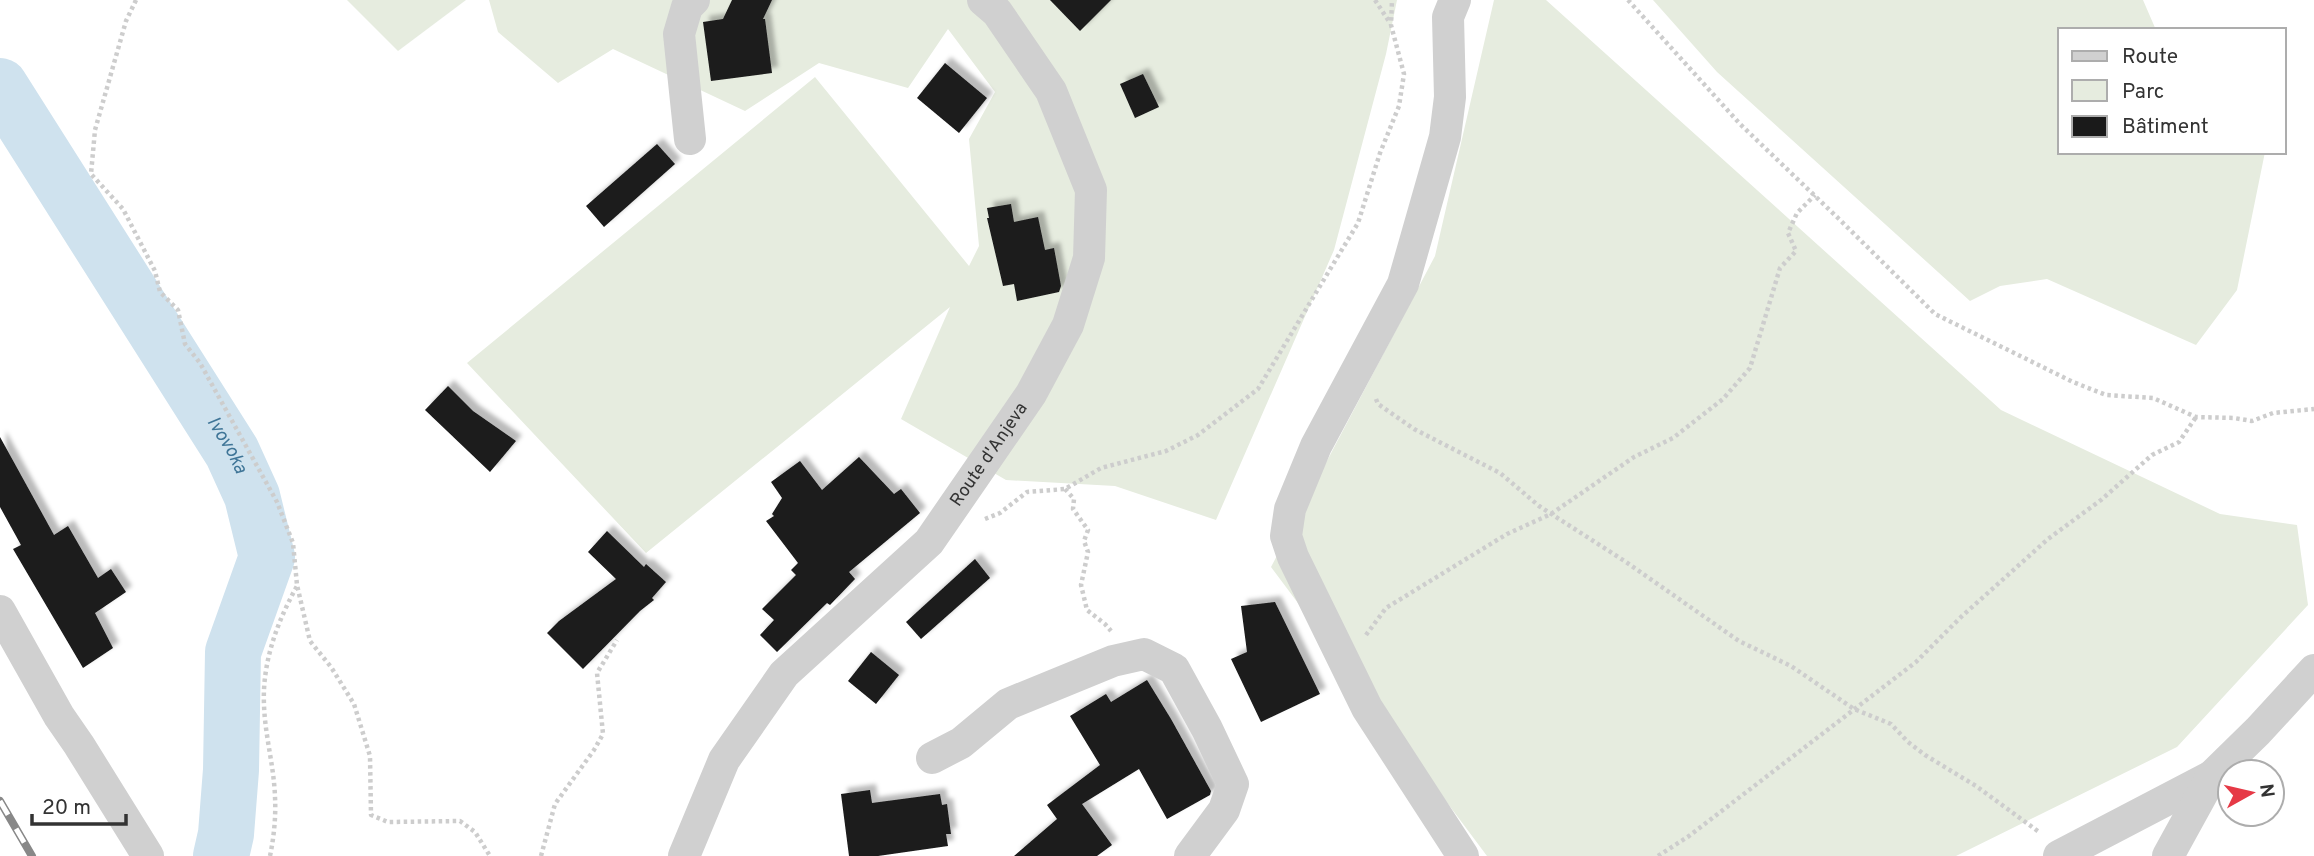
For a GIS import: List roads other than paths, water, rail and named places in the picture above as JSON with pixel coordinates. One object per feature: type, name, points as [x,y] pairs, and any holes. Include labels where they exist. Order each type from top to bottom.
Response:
[{"type":"street","points":[[690,139],[680,34],[687,7],[694,0]]},
{"type":"street","name":"Route d'Anjeva","points":[[684,856],[724,760],[784,674],[929,542],[1031,394],[1068,325],[1089,258],[1091,190],[1051,91],[997,12],[983,0]]},
{"type":"street","points":[[1455,0],[1448,17],[1450,97],[1445,138],[1403,284],[1317,446],[1290,509],[1286,536],[1293,557],[1367,708],[1463,856]]},
{"type":"street","points":[[0,611],[59,716],[148,856]]},
{"type":"street","points":[[932,758],[961,743],[1008,704],[1113,661],[1144,654],[1174,669],[1233,784],[1224,810],[1190,856]]},
{"type":"street","points":[[2168,856],[2212,776],[2314,670]]},
{"type":"street","points":[[2062,854],[2212,776]]},
{"type":"waterway","name":"Ivovoka","points":[[0,86],[232,452],[252,496],[267,557],[233,652],[231,770],[226,834],[221,856]]},
{"type":"railway","points":[[0,801],[32,856]]}]
